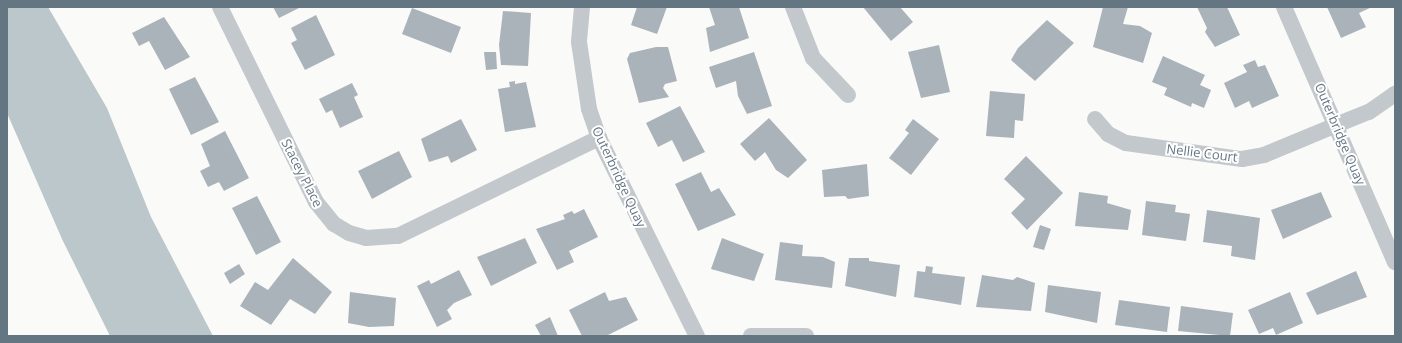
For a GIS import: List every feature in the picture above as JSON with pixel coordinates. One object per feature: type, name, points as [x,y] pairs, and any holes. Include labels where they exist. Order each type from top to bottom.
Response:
[{"type":"street","name":"Stacey Place","points":[[220,7],[316,202],[334,224],[349,233],[366,238],[398,236],[599,138]]},
{"type":"street","name":"Outerbridge Quay","points":[[582,7],[579,42],[582,76],[599,138],[697,336]]},
{"type":"street","points":[[793,7],[813,58],[848,95]]},
{"type":"street","name":"Outerbridge Quay","points":[[1284,7],[1395,262]]},
{"type":"street","name":"Nellie Court","points":[[1095,119],[1108,134],[1126,143],[1224,158],[1264,155],[1369,112],[1395,94]]},
{"type":"street","points":[[751,336],[786,333],[806,336]]},
{"type":"shaded area","points":[[7,7],[48,7],[107,108],[151,217],[213,336],[110,336],[62,239],[7,113]]},
{"type":"building","points":[[273,7],[301,7],[279,18]]},
{"type":"building","points":[[637,7],[667,7],[657,34],[631,25]]},
{"type":"building","points":[[709,7],[739,7],[749,38],[710,52],[706,28],[715,25]]},
{"type":"building","points":[[863,7],[900,7],[913,22],[891,41]]},
{"type":"building","points":[[1103,7],[1128,7],[1123,24],[1140,26],[1152,33],[1143,63],[1093,47]]},
{"type":"building","points":[[1197,7],[1227,7],[1240,35],[1215,47],[1205,32],[1207,28]]},
{"type":"building","points":[[1327,7],[1372,7],[1359,13],[1366,27],[1341,38]]},
{"type":"building","points":[[412,8],[461,27],[451,53],[402,34]]},
{"type":"building","points":[[503,11],[531,13],[528,66],[501,65],[499,45]]},
{"type":"building","points":[[316,15],[335,55],[305,70],[291,43],[297,40],[291,28]]},
{"type":"building","points":[[164,17],[190,57],[165,70],[149,41],[139,46],[132,33]]},
{"type":"building","points":[[1047,20],[1074,43],[1035,81],[1011,60],[1018,48]]},
{"type":"building","points":[[939,45],[950,92],[921,98],[908,52]]},
{"type":"building","points":[[656,47],[668,47],[677,81],[665,84],[663,88],[669,97],[639,103],[627,59],[630,53]]},
{"type":"building","points":[[484,52],[496,52],[497,69],[486,70]]},
{"type":"building","points":[[754,52],[772,106],[747,114],[738,96],[736,81],[716,88],[709,67]]},
{"type":"building","points":[[1163,56],[1205,75],[1200,85],[1211,90],[1204,108],[1192,103],[1191,107],[1164,95],[1167,88],[1152,82]]},
{"type":"building","points":[[1255,60],[1258,67],[1265,65],[1279,96],[1252,108],[1249,101],[1235,108],[1224,83],[1247,72],[1243,65]]},
{"type":"building","points":[[195,77],[219,122],[191,135],[169,89]]},
{"type":"building","points":[[515,81],[515,84],[526,82],[536,127],[505,132],[498,89],[510,87],[509,82]]},
{"type":"building","points":[[352,83],[358,95],[354,97],[363,117],[340,128],[332,110],[326,113],[319,99]]},
{"type":"building","points":[[990,91],[1025,94],[1023,121],[1015,120],[1014,138],[986,136]]},
{"type":"building","points":[[680,106],[705,152],[683,162],[672,140],[658,147],[646,123]]},
{"type":"building","points":[[769,118],[807,160],[788,178],[776,170],[765,152],[755,161],[740,144]]},
{"type":"building","points":[[461,119],[477,150],[451,163],[448,156],[429,162],[421,139]]},
{"type":"building","points":[[913,119],[939,139],[911,175],[889,158],[909,133],[905,130]]},
{"type":"building","points":[[225,131],[249,178],[224,191],[219,182],[208,187],[200,171],[210,166],[201,144]]},
{"type":"building","points":[[399,151],[412,177],[372,199],[358,171]]},
{"type":"building","points":[[1026,156],[1063,193],[1027,230],[1011,213],[1025,199],[1004,179]]},
{"type":"building","points":[[867,164],[869,196],[848,199],[845,196],[824,197],[822,170]]},
{"type":"building","points":[[701,172],[711,192],[719,188],[736,215],[698,231],[675,184]]},
{"type":"building","points":[[1079,192],[1108,196],[1107,203],[1131,210],[1128,230],[1075,226]]},
{"type":"building","points":[[1321,192],[1332,217],[1283,239],[1271,210]]},
{"type":"building","points":[[257,196],[281,242],[256,255],[232,208]]},
{"type":"building","points":[[1146,201],[1176,205],[1175,212],[1190,214],[1186,241],[1142,235]]},
{"type":"building","points":[[584,209],[598,237],[569,251],[574,262],[557,270],[536,229],[565,219],[563,215],[572,211],[574,214]]},
{"type":"building","points":[[1207,210],[1260,218],[1255,260],[1231,256],[1232,246],[1203,242]]},
{"type":"building","points":[[1040,225],[1051,229],[1044,250],[1033,247]]},
{"type":"building","points":[[525,238],[537,263],[491,286],[477,257]]},
{"type":"building","points":[[722,238],[764,254],[754,281],[711,269]]},
{"type":"building","points":[[780,242],[803,245],[802,256],[823,257],[835,262],[832,288],[775,280]]},
{"type":"building","points":[[293,258],[332,292],[315,314],[290,299],[271,325],[240,306],[255,282],[268,290]]},
{"type":"building","points":[[849,258],[869,258],[869,261],[900,265],[896,297],[845,286]]},
{"type":"building","points":[[239,264],[245,274],[230,284],[224,273]]},
{"type":"building","points":[[926,266],[933,267],[932,273],[965,277],[961,305],[914,297],[917,271],[925,272]]},
{"type":"building","points":[[459,270],[472,295],[454,303],[447,310],[452,319],[437,327],[417,286],[429,280],[431,284]]},
{"type":"building","points":[[1356,271],[1367,297],[1317,315],[1306,293]]},
{"type":"building","points":[[982,275],[1013,280],[1017,277],[1035,283],[1031,311],[976,307]]},
{"type":"building","points":[[1048,285],[1101,292],[1097,323],[1045,312]]},
{"type":"building","points":[[350,292],[396,298],[394,326],[369,327],[348,323]]},
{"type":"building","points":[[605,292],[609,301],[626,297],[638,320],[606,336],[582,336],[569,310]]},
{"type":"building","points":[[1290,292],[1303,323],[1276,335],[1273,328],[1259,334],[1248,310]]},
{"type":"building","points":[[1119,300],[1170,307],[1167,332],[1115,325]]},
{"type":"building","points":[[1181,306],[1233,313],[1230,336],[1178,331]]},
{"type":"building","points":[[550,317],[558,336],[541,336],[535,325]]}]
